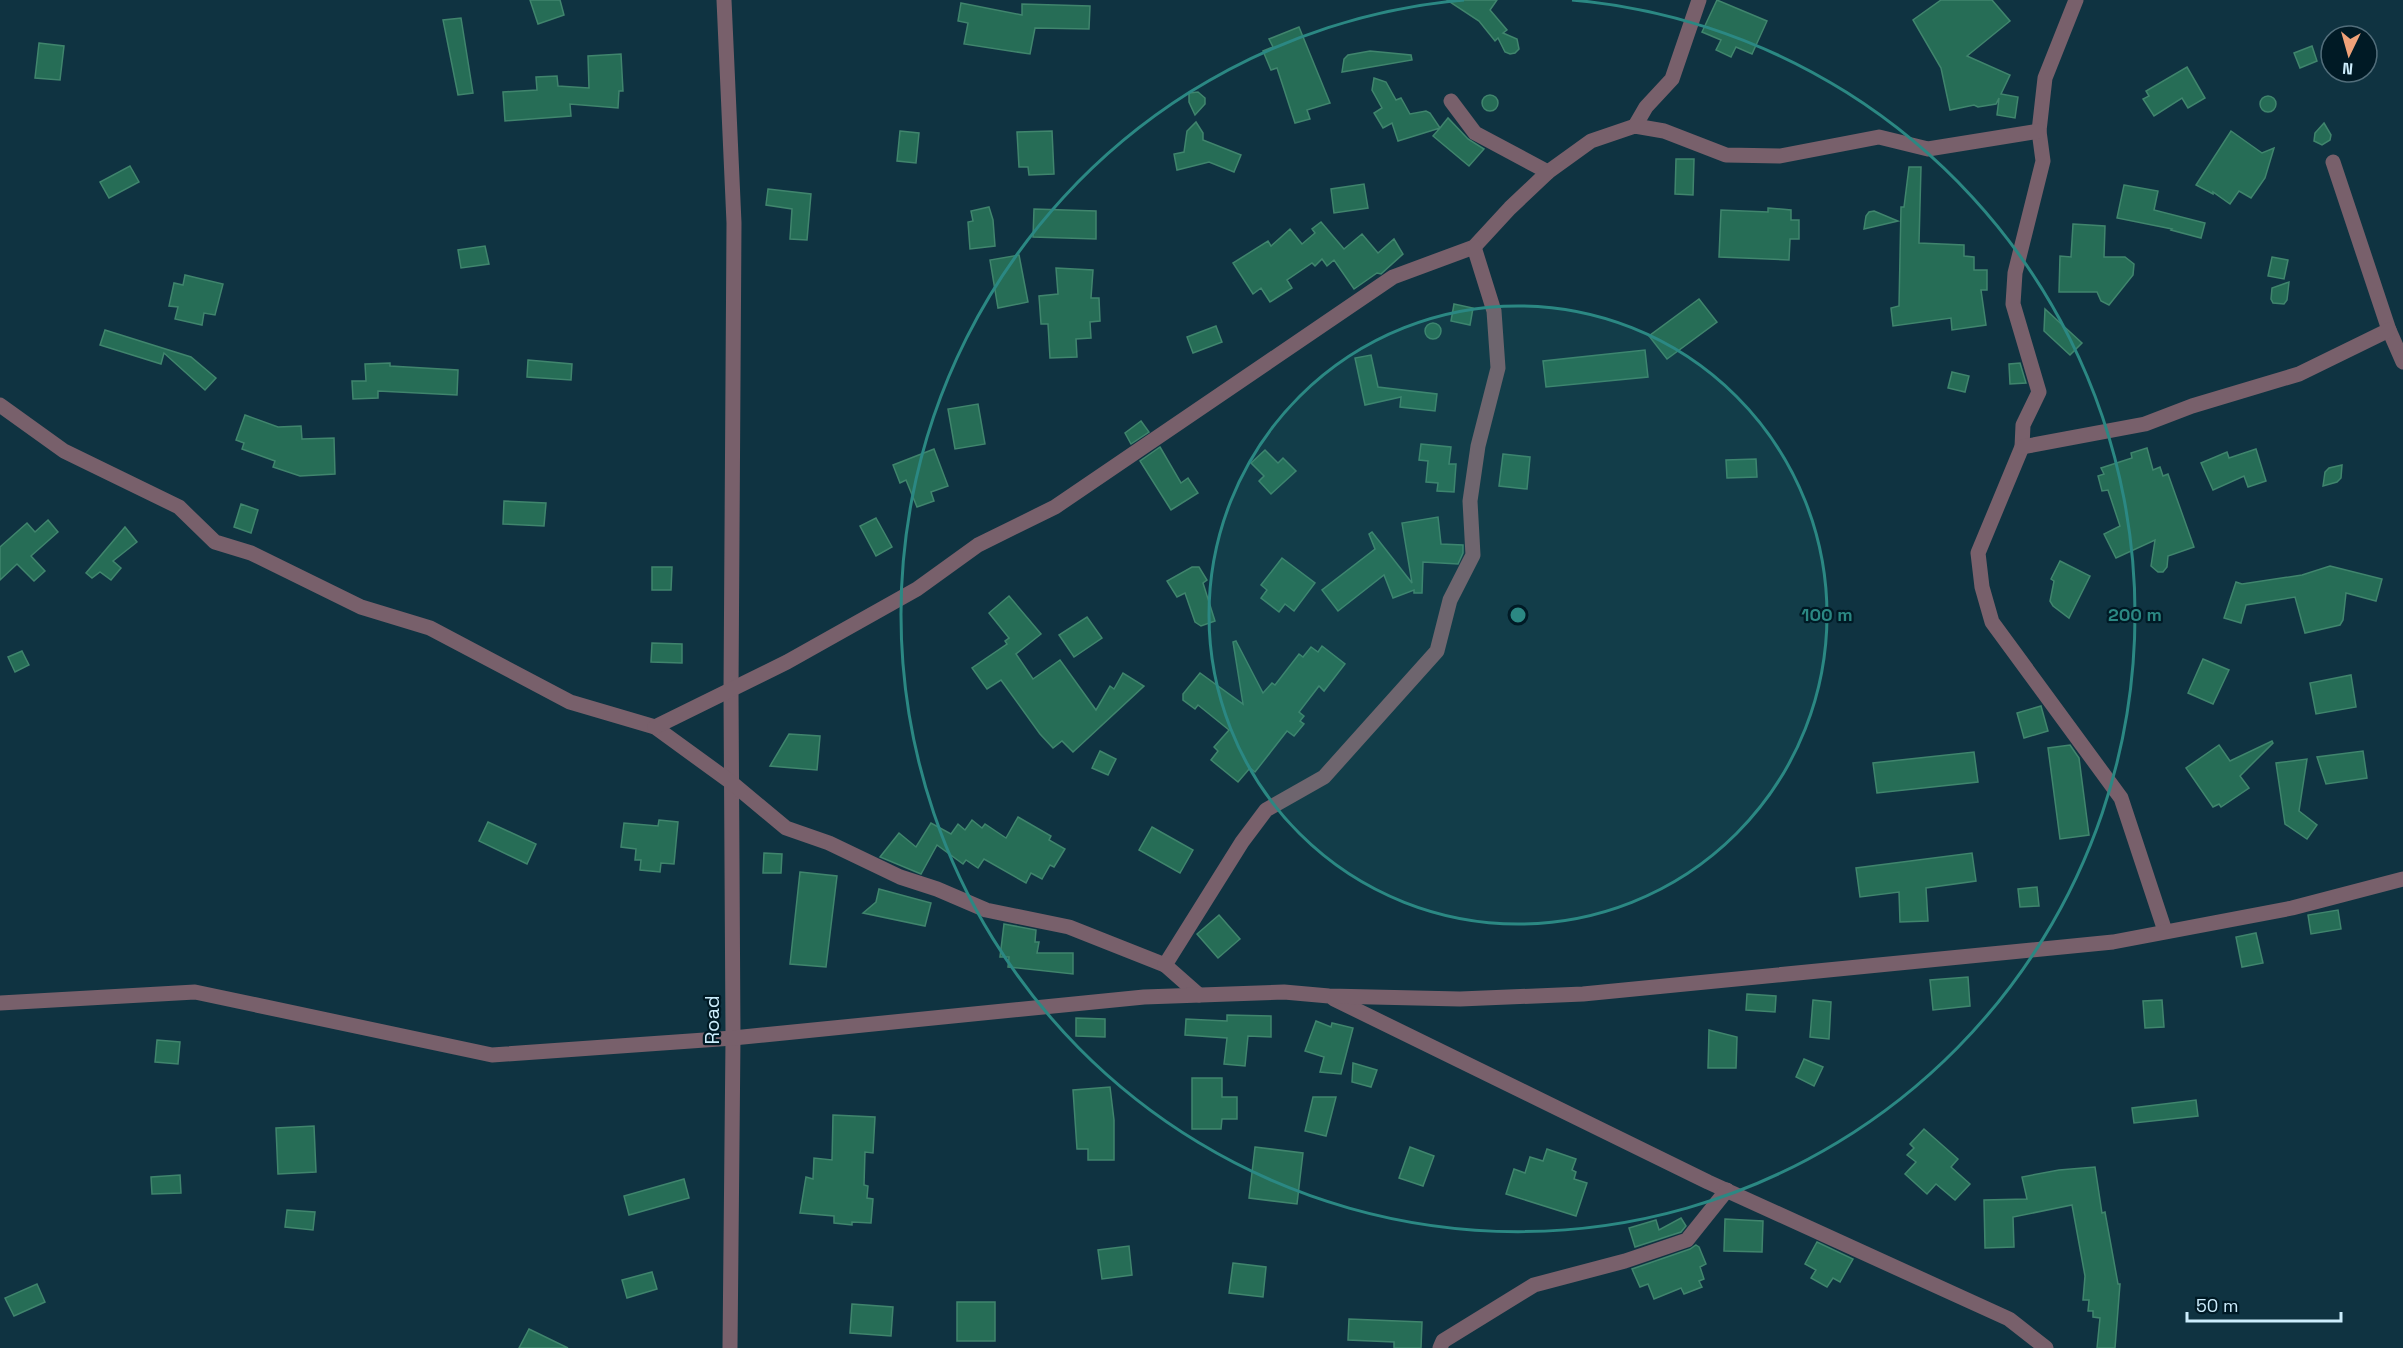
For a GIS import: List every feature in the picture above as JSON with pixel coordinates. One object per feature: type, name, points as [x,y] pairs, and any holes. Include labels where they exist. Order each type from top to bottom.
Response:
[{"type":"street","name":"Road","points":[[724,0],[734,223],[731,691],[733,1038],[730,1348]]},
{"type":"street","points":[[1635,126],[1646,106],[1672,79],[1699,0]]},
{"type":"street","points":[[2076,0],[2045,78],[2039,131],[2043,161],[2015,273],[2013,304],[2039,392],[2023,425],[2022,447],[1978,552],[1982,587],[1992,622],[2121,798],[2165,931]]},
{"type":"street","points":[[1451,102],[1475,133],[1548,172]]},
{"type":"street","points":[[655,727],[731,691],[917,589],[978,545],[1055,507],[1393,277],[1474,247],[1548,172],[1591,141],[1635,126],[1664,131],[1726,155],[1780,156],[1879,137],[1928,149],[2039,131]]},
{"type":"street","points":[[2333,162],[2389,330],[2403,362]]},
{"type":"street","points":[[1166,965],[1242,842],[1266,810],[1324,777],[1437,651],[1450,600],[1473,555],[1470,501],[1478,446],[1498,368],[1494,311],[1474,247]]},
{"type":"street","points":[[2022,447],[2145,424],[2192,406],[2299,374],[2389,330]]},
{"type":"street","points":[[0,405],[64,451],[179,507],[215,542],[251,553],[361,607],[430,628],[570,702],[655,727],[732,783],[786,828],[829,843],[900,877],[986,910],[1069,927],[1166,965],[1199,995]]},
{"type":"street","points":[[0,1003],[195,992],[492,1055],[733,1038],[1144,997],[1284,992],[1329,996],[1460,999],[1583,994],[2113,942],[2292,908],[2403,879]]},
{"type":"street","points":[[1329,996],[1727,1190],[2009,1319],[2046,1348]]},
{"type":"street","points":[[1440,1348],[1443,1341],[1533,1285],[1625,1261],[1687,1240],[1727,1190]]},
{"type":"building","points":[[530,0],[560,0],[564,15],[538,24]]},
{"type":"building","points":[[1447,0],[1497,0],[1490,10],[1507,30],[1503,33],[1517,39],[1519,49],[1515,53],[1505,52],[1498,38],[1495,41],[1479,21]]},
{"type":"building","points":[[1717,0],[1767,21],[1752,54],[1736,47],[1731,57],[1716,50],[1721,40],[1702,32]]},
{"type":"building","points":[[1941,0],[1992,0],[2010,21],[1967,56],[2010,75],[2001,94],[2018,97],[2015,118],[1997,115],[1999,98],[1996,104],[1978,107],[1974,105],[1950,110],[1941,68],[1913,20]]},
{"type":"building","points":[[961,3],[1022,15],[1022,4],[1090,6],[1089,29],[1035,28],[1030,54],[964,44],[968,23],[958,21]]},
{"type":"building","points":[[461,18],[473,93],[458,95],[443,20]]},
{"type":"building","points":[[1299,27],[1330,103],[1307,110],[1310,119],[1295,123],[1277,68],[1271,70],[1263,51],[1273,47],[1269,39]]},
{"type":"building","points":[[39,43],[64,46],[60,80],[35,78]]},
{"type":"building","points":[[2312,46],[2317,61],[2300,68],[2294,53]]},
{"type":"building","points":[[1370,51],[1411,55],[1412,60],[1342,72],[1344,59],[1348,55]]},
{"type":"building","points":[[621,54],[623,91],[619,91],[618,108],[570,104],[571,116],[505,121],[503,92],[537,90],[536,77],[557,76],[558,86],[589,88],[588,56]]},
{"type":"building","points":[[2187,67],[2205,98],[2188,108],[2182,98],[2154,116],[2143,99],[2149,96],[2146,91]]},
{"type":"building","points":[[1374,78],[1386,82],[1396,100],[1401,98],[1410,114],[1426,111],[1430,113],[1440,128],[1398,141],[1392,123],[1383,128],[1374,113],[1382,108],[1372,90]]},
{"type":"building","points":[[1198,92],[1205,98],[1205,104],[1195,115],[1189,102],[1189,93]]},
{"type":"building","points":[[1487,95],[1493,95],[1498,103],[1496,109],[1487,111],[1482,106],[1482,100]]},
{"type":"building","points":[[2265,96],[2271,96],[2276,104],[2274,110],[2265,112],[2260,107],[2260,101]]},
{"type":"building","points":[[1448,118],[1468,139],[1484,149],[1469,166],[1433,136]]},
{"type":"building","points":[[1196,122],[1203,133],[1203,140],[1241,155],[1234,172],[1209,162],[1177,170],[1174,154],[1184,152],[1187,131]]},
{"type":"building","points":[[2324,123],[2331,135],[2330,140],[2322,145],[2314,141],[2315,133]]},
{"type":"building","points":[[900,131],[919,133],[916,163],[897,161]]},
{"type":"building","points":[[1052,131],[1054,174],[1029,175],[1028,167],[1019,167],[1017,132]]},
{"type":"building","points":[[2231,131],[2262,153],[2274,148],[2265,178],[2251,198],[2239,191],[2230,204],[2213,192],[2213,194],[2196,185]]},
{"type":"building","points":[[1676,159],[1694,159],[1693,195],[1675,194]]},
{"type":"building","points":[[130,166],[139,182],[109,198],[100,182]]},
{"type":"building","points":[[1909,167],[1921,167],[1919,243],[1964,245],[1964,256],[1974,257],[1974,270],[1987,270],[1987,290],[1981,290],[1986,325],[1952,330],[1951,318],[1893,326],[1891,308],[1899,306],[1901,207],[1904,207]]},
{"type":"building","points":[[1364,184],[1368,208],[1334,213],[1331,189]]},
{"type":"building","points":[[2124,185],[2158,191],[2154,210],[2205,223],[2201,238],[2172,229],[2117,218]]},
{"type":"building","points":[[768,189],[811,194],[807,240],[790,239],[792,209],[766,205]]},
{"type":"building","points":[[989,207],[993,220],[995,246],[970,249],[968,222],[973,221],[971,211]]},
{"type":"building","points":[[1768,208],[1791,210],[1791,220],[1799,220],[1799,239],[1790,239],[1789,260],[1719,257],[1721,210],[1768,212]]},
{"type":"building","points":[[1034,209],[1096,211],[1096,239],[1033,237]]},
{"type":"building","points":[[1874,211],[1898,221],[1864,229],[1866,216],[1869,212]]},
{"type":"building","points":[[1321,222],[1344,249],[1362,234],[1378,253],[1394,239],[1403,254],[1381,274],[1377,273],[1354,289],[1334,260],[1327,266],[1322,259],[1315,266],[1312,263],[1287,280],[1292,288],[1270,302],[1261,288],[1253,294],[1233,263],[1268,241],[1271,246],[1290,229],[1302,244],[1315,233],[1312,229]]},
{"type":"building","points":[[2073,224],[2105,226],[2104,257],[2125,257],[2134,264],[2133,275],[2109,305],[2101,301],[2097,292],[2059,292],[2060,256],[2071,257]]},
{"type":"building","points":[[485,246],[489,264],[461,268],[458,250]]},
{"type":"building","points":[[1019,255],[1028,302],[998,308],[990,260]]},
{"type":"building","points":[[2272,257],[2288,260],[2284,279],[2268,276]]},
{"type":"building","points":[[1056,268],[1093,270],[1091,298],[1099,298],[1100,321],[1090,322],[1091,338],[1076,339],[1077,357],[1050,358],[1048,324],[1041,324],[1039,296],[1058,294]]},
{"type":"building","points":[[185,275],[223,284],[215,315],[204,313],[202,325],[175,319],[178,307],[169,306],[174,283],[183,285]]},
{"type":"building","points":[[2289,282],[2287,300],[2284,304],[2273,303],[2272,288]]},
{"type":"building","points":[[1699,299],[1717,322],[1667,359],[1649,336]]},
{"type":"building","points":[[1454,304],[1473,308],[1470,325],[1451,321]]},
{"type":"building","points":[[2045,309],[2082,343],[2070,355],[2044,331]]},
{"type":"building","points":[[1430,323],[1436,323],[1441,331],[1439,337],[1430,339],[1425,334],[1425,328]]},
{"type":"building","points":[[1216,326],[1222,342],[1193,353],[1187,337]]},
{"type":"building","points":[[105,330],[191,357],[216,378],[205,390],[164,353],[161,364],[100,345]]},
{"type":"building","points":[[1645,350],[1648,377],[1546,387],[1543,361]]},
{"type":"building","points":[[1371,355],[1378,387],[1437,394],[1435,411],[1400,407],[1401,397],[1365,405],[1355,358]]},
{"type":"building","points":[[528,360],[572,364],[571,380],[527,377]]},
{"type":"building","points":[[390,363],[390,366],[458,370],[457,395],[378,391],[378,398],[353,399],[352,381],[366,381],[365,364]]},
{"type":"building","points":[[2020,363],[2026,383],[2010,384],[2009,364]]},
{"type":"building","points":[[1952,372],[1969,376],[1965,392],[1948,388]]},
{"type":"building","points":[[978,404],[985,444],[955,449],[948,409]]},
{"type":"building","points":[[245,415],[278,427],[301,426],[302,439],[334,438],[335,474],[300,476],[273,467],[275,461],[242,449],[244,443],[236,440]]},
{"type":"building","points":[[1141,421],[1149,432],[1131,444],[1125,433]]},
{"type":"building","points":[[1421,444],[1451,447],[1449,464],[1456,464],[1454,492],[1437,491],[1438,483],[1426,482],[1428,461],[1419,460]]},
{"type":"building","points":[[1160,447],[1181,483],[1188,478],[1198,493],[1171,510],[1140,461]]},
{"type":"building","points":[[2147,448],[2153,470],[2160,467],[2163,476],[2168,474],[2194,547],[2168,556],[2167,567],[2163,572],[2158,572],[2151,566],[2155,540],[2116,558],[2104,534],[2120,526],[2108,490],[2102,491],[2098,476],[2104,474],[2101,468],[2132,458],[2131,453]]},
{"type":"building","points":[[934,449],[948,486],[931,492],[934,501],[917,507],[906,480],[900,483],[893,465]]},
{"type":"building","points":[[2256,449],[2266,481],[2248,487],[2244,476],[2213,490],[2201,463],[2227,452],[2229,458]]},
{"type":"building","points":[[1265,450],[1278,463],[1283,458],[1296,471],[1271,494],[1259,481],[1264,476],[1251,463]]},
{"type":"building","points":[[1503,454],[1530,457],[1527,489],[1499,486]]},
{"type":"building","points":[[1756,459],[1757,477],[1727,478],[1726,460]]},
{"type":"building","points":[[2342,465],[2341,478],[2337,482],[2323,486],[2325,472],[2329,468]]},
{"type":"building","points":[[504,501],[546,503],[544,526],[503,524]]},
{"type":"building","points":[[241,504],[258,510],[251,533],[234,527]]},
{"type":"building","points":[[1438,517],[1441,544],[1463,545],[1463,553],[1458,564],[1423,562],[1422,593],[1414,593],[1414,590],[1393,598],[1384,575],[1338,611],[1322,590],[1375,549],[1369,534],[1372,532],[1412,583],[1402,523]]},
{"type":"building","points":[[876,518],[892,547],[876,556],[860,526]]},
{"type":"building","points":[[48,520],[58,532],[31,556],[45,571],[34,581],[17,564],[0,580],[0,547],[27,523],[35,532]]},
{"type":"building","points":[[125,527],[137,542],[113,561],[121,568],[111,580],[100,572],[92,578],[86,573]]},
{"type":"building","points":[[1282,558],[1315,583],[1294,611],[1285,604],[1279,612],[1261,598],[1267,590],[1261,585]]},
{"type":"building","points":[[2060,561],[2090,576],[2069,618],[2050,601],[2054,581],[2051,579]]},
{"type":"building","points":[[2330,566],[2382,579],[2376,601],[2346,593],[2343,620],[2340,625],[2305,633],[2295,597],[2246,605],[2241,623],[2224,618],[2236,582],[2242,584],[2302,575]]},
{"type":"building","points":[[652,567],[672,567],[671,590],[652,590]]},
{"type":"building","points":[[1192,567],[1199,567],[1207,580],[1203,583],[1215,621],[1201,626],[1195,622],[1185,593],[1177,597],[1167,581]]},
{"type":"building","points":[[1009,596],[1041,634],[1016,654],[1033,679],[1060,660],[1096,710],[1110,686],[1114,689],[1123,673],[1144,686],[1073,752],[1062,741],[1053,748],[1040,734],[1001,680],[987,689],[972,668],[1007,644],[1005,641],[1009,638],[989,613]]},
{"type":"building","points":[[1087,617],[1102,638],[1074,657],[1059,635]]},
{"type":"building","points":[[1236,641],[1263,693],[1272,683],[1275,685],[1299,654],[1303,657],[1311,647],[1318,652],[1322,646],[1345,664],[1324,691],[1319,686],[1299,712],[1304,716],[1300,721],[1304,724],[1294,736],[1287,731],[1255,772],[1250,768],[1238,782],[1211,760],[1218,751],[1214,747],[1229,730],[1198,705],[1195,709],[1183,700],[1183,694],[1200,673],[1243,704],[1233,642]]},
{"type":"building","points":[[652,643],[682,644],[682,663],[651,662]]},
{"type":"building","points":[[22,651],[29,665],[15,672],[8,657]]},
{"type":"building","points":[[2203,659],[2229,670],[2213,704],[2188,693]]},
{"type":"building","points":[[2351,675],[2356,707],[2316,714],[2310,683]]},
{"type":"building","points":[[2041,706],[2048,731],[2024,738],[2017,713]]},
{"type":"building","points":[[789,734],[820,736],[817,770],[770,766]]},
{"type":"building","points":[[2272,741],[2273,743],[2240,776],[2249,788],[2221,807],[2219,804],[2213,807],[2186,768],[2219,745],[2230,761]]},
{"type":"building","points":[[2070,745],[2079,758],[2089,835],[2060,839],[2048,748]]},
{"type":"building","points":[[1100,751],[1116,759],[1108,775],[1092,768]]},
{"type":"building","points":[[2363,751],[2367,778],[2326,784],[2317,757]]},
{"type":"building","points":[[1974,752],[1978,782],[1877,793],[1873,763]]},
{"type":"building","points":[[2307,759],[2299,811],[2317,825],[2307,839],[2285,824],[2276,763]]},
{"type":"building","points":[[1018,817],[1051,836],[1049,840],[1065,849],[1054,867],[1050,865],[1042,879],[1031,873],[1026,883],[984,859],[978,868],[966,860],[963,864],[937,845],[921,874],[880,857],[899,833],[916,847],[931,823],[951,834],[958,824],[965,830],[972,820],[982,828],[985,824],[1006,838]]},
{"type":"building","points":[[659,820],[678,822],[674,864],[661,863],[660,872],[640,870],[641,860],[635,860],[636,849],[621,847],[624,823],[658,826]]},
{"type":"building","points":[[488,822],[536,844],[527,864],[479,841]]},
{"type":"building","points":[[1152,827],[1193,850],[1180,873],[1139,850]]},
{"type":"building","points":[[764,853],[782,854],[781,873],[763,873]]},
{"type":"building","points":[[1972,853],[1976,881],[1926,888],[1928,921],[1900,922],[1899,892],[1860,897],[1856,868]]},
{"type":"building","points":[[800,872],[837,876],[826,967],[790,964]]},
{"type":"building","points":[[2037,887],[2039,906],[2020,907],[2018,889]]},
{"type":"building","points":[[879,889],[931,903],[925,926],[863,913],[876,902]]},
{"type":"building","points":[[2338,910],[2341,929],[2311,934],[2308,915]]},
{"type":"building","points":[[1219,915],[1240,939],[1218,958],[1197,934]]},
{"type":"building","points":[[1004,924],[1036,930],[1035,942],[1039,942],[1037,953],[1073,953],[1073,974],[1008,967],[1009,957],[1000,957]]},
{"type":"building","points":[[2256,933],[2263,963],[2242,967],[2236,937]]},
{"type":"building","points":[[1968,977],[1970,1006],[1933,1010],[1930,980]]},
{"type":"building","points":[[1747,994],[1776,996],[1775,1012],[1746,1010]]},
{"type":"building","points":[[1813,1000],[1831,1002],[1829,1039],[1810,1037]]},
{"type":"building","points":[[2162,1000],[2164,1027],[2145,1028],[2143,1001]]},
{"type":"building","points":[[1227,1015],[1271,1016],[1271,1037],[1248,1036],[1245,1066],[1224,1064],[1227,1038],[1185,1035],[1186,1019],[1227,1021]]},
{"type":"building","points":[[1076,1018],[1105,1019],[1105,1037],[1076,1036]]},
{"type":"building","points":[[1316,1021],[1331,1027],[1332,1023],[1353,1028],[1341,1074],[1320,1072],[1324,1057],[1305,1051]]},
{"type":"building","points":[[1709,1030],[1737,1037],[1736,1068],[1708,1068]]},
{"type":"building","points":[[157,1040],[180,1042],[178,1064],[155,1062]]},
{"type":"building","points":[[1804,1059],[1823,1067],[1814,1086],[1796,1077]]},
{"type":"building","points":[[1353,1063],[1377,1070],[1371,1087],[1352,1082]]},
{"type":"building","points":[[1192,1078],[1222,1078],[1222,1097],[1237,1097],[1237,1119],[1222,1119],[1221,1129],[1192,1129]]},
{"type":"building","points":[[1110,1087],[1114,1120],[1114,1160],[1088,1160],[1088,1149],[1077,1149],[1073,1090]]},
{"type":"building","points":[[1313,1097],[1336,1097],[1326,1136],[1305,1131]]},
{"type":"building","points":[[2196,1100],[2198,1116],[2134,1123],[2132,1108]]},
{"type":"building","points":[[833,1115],[875,1117],[873,1153],[865,1152],[864,1185],[868,1186],[867,1198],[873,1199],[871,1223],[852,1222],[852,1225],[834,1223],[834,1216],[800,1213],[806,1177],[813,1179],[814,1158],[832,1160]]},
{"type":"building","points":[[314,1126],[316,1172],[278,1174],[276,1128]]},
{"type":"building","points":[[1924,1129],[1958,1159],[1951,1167],[1970,1184],[1955,1200],[1936,1184],[1927,1194],[1905,1174],[1916,1162],[1907,1155],[1914,1148],[1910,1144]]},
{"type":"building","points":[[1255,1147],[1303,1153],[1297,1204],[1249,1198]]},
{"type":"building","points":[[1410,1147],[1434,1156],[1423,1186],[1399,1178]]},
{"type":"building","points":[[1547,1149],[1576,1159],[1572,1170],[1576,1172],[1574,1179],[1587,1183],[1576,1216],[1506,1194],[1514,1169],[1525,1173],[1530,1157],[1543,1161]]},
{"type":"building","points":[[2095,1167],[2102,1213],[2105,1212],[2118,1284],[2120,1284],[2115,1348],[2097,1348],[2100,1318],[2093,1317],[2093,1311],[2088,1311],[2089,1300],[2083,1300],[2085,1276],[2072,1205],[2013,1217],[2014,1247],[1985,1248],[1984,1200],[2027,1199],[2022,1177],[2059,1170]]},
{"type":"building","points":[[180,1175],[181,1193],[152,1194],[151,1177]]},
{"type":"building","points":[[684,1179],[689,1198],[629,1215],[624,1196]]},
{"type":"building","points":[[287,1210],[315,1212],[313,1230],[285,1227]]},
{"type":"building","points":[[1681,1218],[1686,1226],[1681,1232],[1635,1247],[1629,1228],[1656,1220],[1659,1230]]},
{"type":"building","points":[[1725,1219],[1763,1221],[1762,1252],[1724,1251]]},
{"type":"building","points":[[1817,1242],[1853,1259],[1840,1282],[1833,1278],[1827,1287],[1811,1278],[1816,1270],[1805,1264]]},
{"type":"building","points":[[1696,1245],[1706,1264],[1700,1267],[1704,1279],[1699,1281],[1702,1287],[1684,1294],[1681,1288],[1654,1299],[1648,1284],[1640,1287],[1632,1269]]},
{"type":"building","points":[[1129,1246],[1132,1275],[1102,1279],[1098,1250]]},
{"type":"building","points":[[1233,1263],[1266,1267],[1263,1297],[1229,1293]]},
{"type":"building","points":[[652,1272],[657,1289],[627,1298],[622,1280]]},
{"type":"building","points":[[37,1284],[45,1302],[14,1316],[5,1298]]},
{"type":"building","points":[[957,1302],[995,1302],[995,1341],[957,1341]]},
{"type":"building","points":[[852,1304],[893,1307],[891,1336],[850,1333]]},
{"type":"building","points":[[1349,1319],[1422,1322],[1421,1348],[1394,1348],[1394,1342],[1348,1340]]},
{"type":"building","points":[[529,1329],[568,1348],[519,1348]]}]
